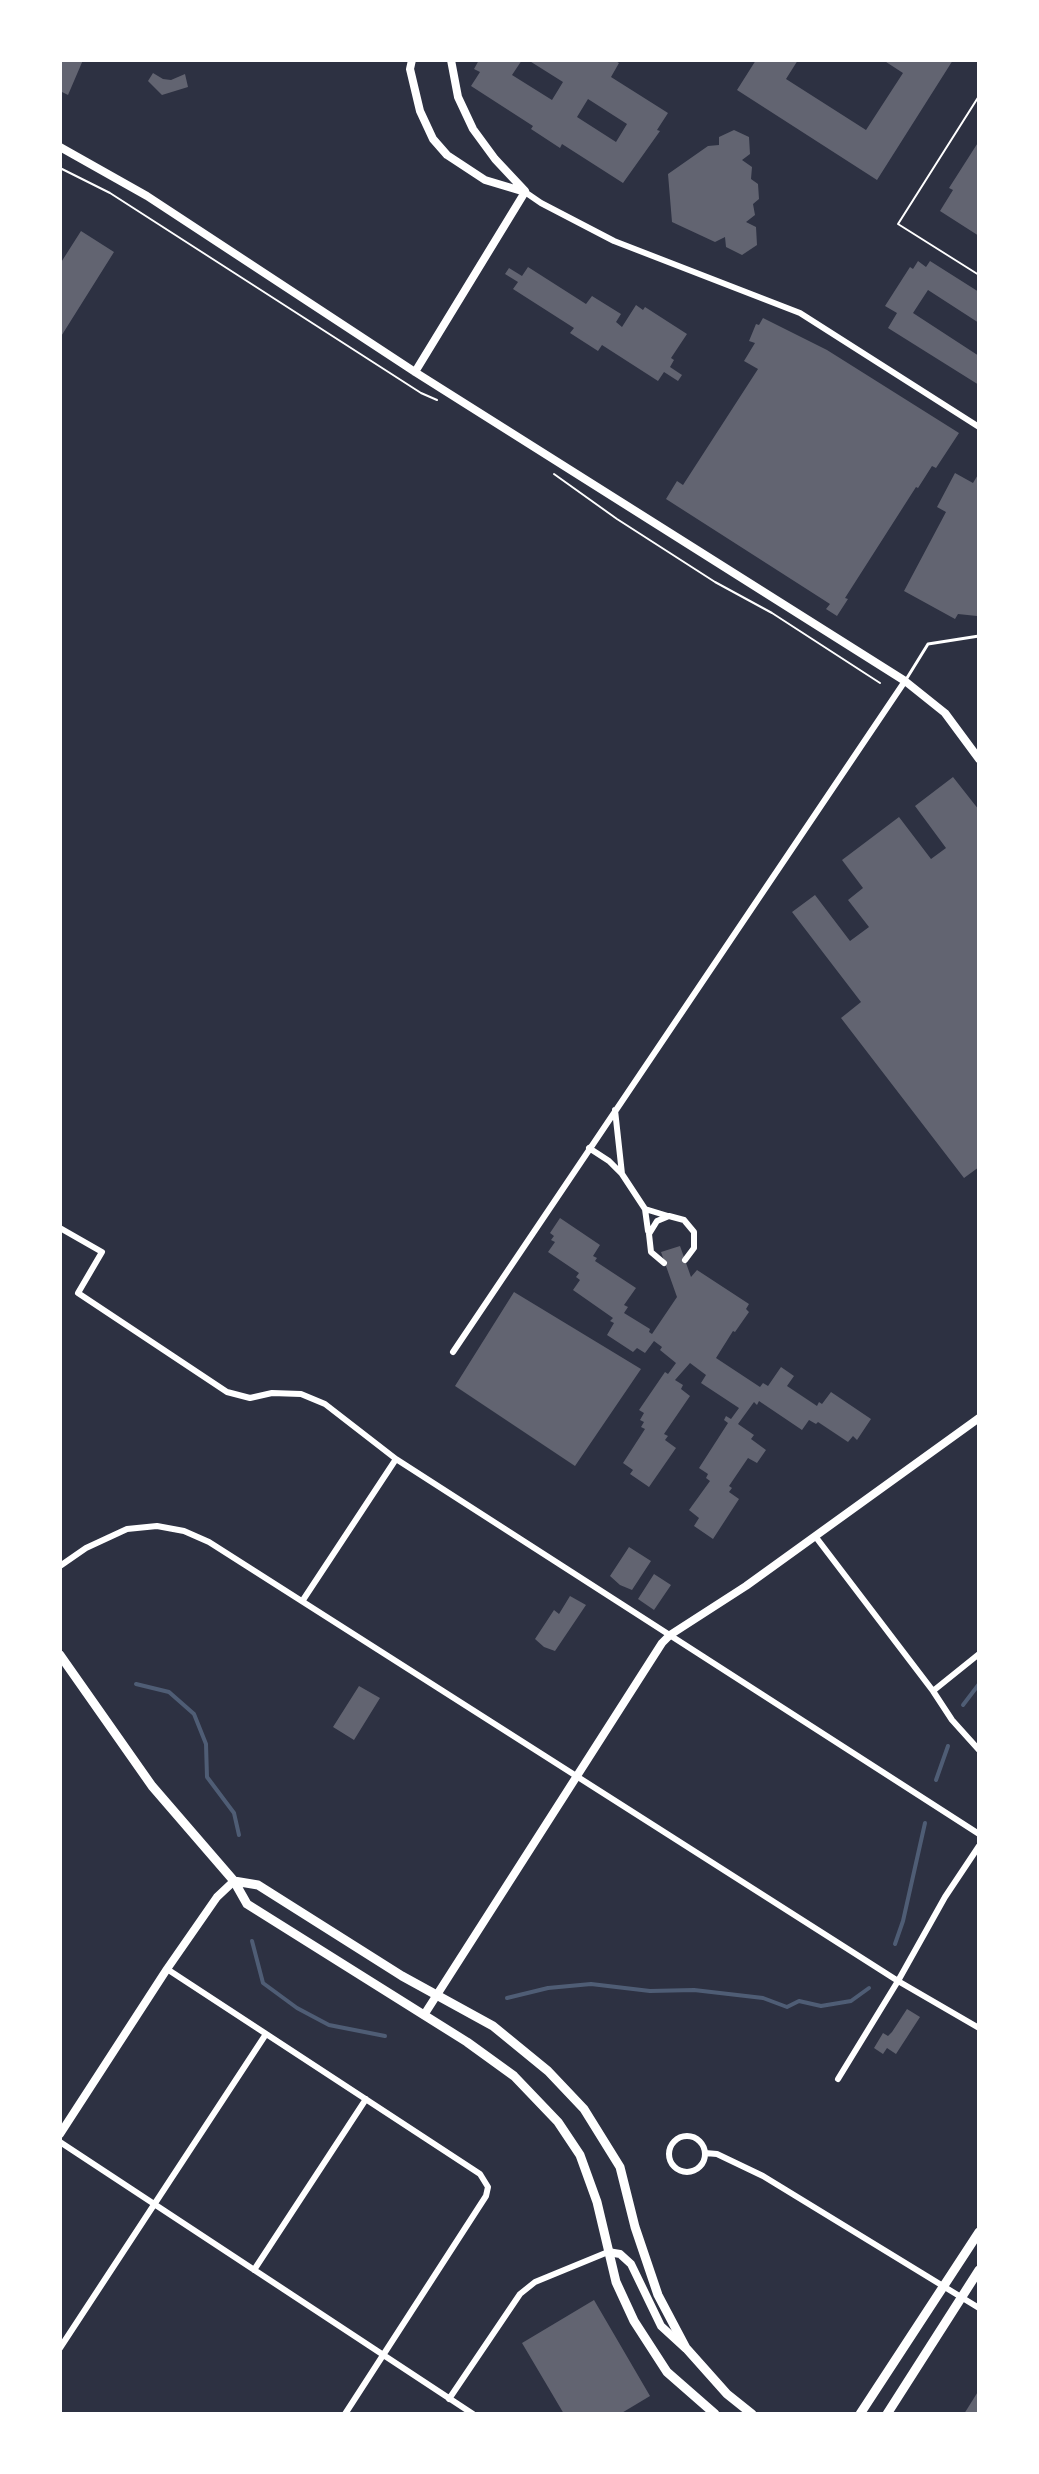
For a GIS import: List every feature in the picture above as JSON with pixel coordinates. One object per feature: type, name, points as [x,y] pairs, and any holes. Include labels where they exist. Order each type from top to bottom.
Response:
[{"type":"main road","points":[[60,1655],[152,1786],[234,1881],[247,1904],[424,2015],[514,2076],[558,2122],[580,2155],[597,2202],[616,2282],[634,2321],[667,2372],[715,2414]]},
{"type":"main road","points":[[234,1881],[258,1885],[402,1976],[493,2026],[548,2071],[584,2109],[620,2167],[635,2227],[658,2295],[686,2348],[727,2394],[752,2414]]},
{"type":"main road","points":[[860,2414],[979,2232]]},
{"type":"main road","points":[[887,2414],[979,2270]]},
{"type":"street","points":[[412,60],[410,69],[420,111],[433,139],[447,155],[485,180],[525,192],[614,241],[800,313],[979,427]]},
{"type":"street","points":[[451,60],[458,97],[473,129],[525,192]]},
{"type":"street","points":[[60,147],[147,196],[415,372],[905,681],[945,713],[979,759]]},
{"type":"street","points":[[415,372],[525,192]]},
{"type":"street","points":[[453,1352],[905,681]]},
{"type":"street","points":[[615,1110],[622,1174]]},
{"type":"street","points":[[589,1148],[622,1174],[645,1209],[651,1252],[664,1263]]},
{"type":"street","points":[[645,1209],[684,1220],[694,1232],[694,1248],[685,1260]]},
{"type":"street","points":[[649,1234],[657,1221],[669,1216]]},
{"type":"street","points":[[60,1228],[102,1252],[78,1293],[227,1392],[250,1398],[272,1393],[301,1394],[325,1404],[396,1459],[979,1834]]},
{"type":"street","points":[[424,2015],[662,1643],[979,1418]]},
{"type":"street","points":[[303,1600],[396,1459]]},
{"type":"street","points":[[60,1566],[86,1548],[127,1529],[157,1526],[184,1531],[209,1542],[898,1981],[979,2028]]},
{"type":"street","points":[[815,1536],[952,1720],[979,1750]]},
{"type":"street","points":[[933,1691],[979,1654]]},
{"type":"street","points":[[838,2079],[945,1897],[979,1846]]},
{"type":"street","points":[[60,2134],[167,1969],[217,1897],[234,1881]]},
{"type":"street","points":[[167,1969],[480,2174],[488,2187],[486,2196],[345,2414]]},
{"type":"street","points":[[60,2348],[266,2034]]},
{"type":"street","points":[[254,2270],[366,2099]]},
{"type":"street","points":[[685,2136],[701,2142],[705,2153],[698,2169],[687,2173],[671,2164],[668,2152],[674,2141],[685,2136]]},
{"type":"street","points":[[60,2142],[473,2414]]},
{"type":"street","points":[[705,2153],[717,2154],[763,2176],[979,2308]]},
{"type":"street","points":[[449,2399],[520,2294],[535,2282],[608,2252],[620,2254],[631,2264],[661,2326],[686,2348]]},
{"type":"lane","points":[[905,681],[928,644],[979,636]]},
{"type":"path","points":[[979,96],[898,224],[979,275]]},
{"type":"path","points":[[60,168],[110,193],[421,393],[439,401]]},
{"type":"path","points":[[544,467],[690,566],[772,613],[880,683]]},
{"type":"building","points":[[60,60],[83,60],[68,95],[60,91]]},
{"type":"building","points":[[479,60],[522,60],[512,75],[552,100],[563,82],[528,60],[614,60],[619,63],[611,77],[668,113],[657,130],[660,131],[623,183],[562,144],[560,148],[531,129],[533,126],[471,86],[480,72],[474,69]],"holes":[[[588,99],[627,124],[616,142],[577,117]]]},
{"type":"building","points":[[756,60],[798,60],[786,79],[866,130],[903,73],[883,60],[953,60],[877,180],[737,90]]},
{"type":"building","points":[[153,73],[171,80],[185,74],[188,87],[162,95],[148,81]]},
{"type":"building","points":[[734,130],[749,137],[750,154],[742,160],[752,167],[751,179],[758,184],[759,199],[753,204],[755,215],[746,222],[756,227],[757,245],[742,255],[726,247],[725,237],[715,242],[672,222],[668,174],[708,146],[719,145],[719,137]]},
{"type":"building","points":[[979,141],[979,236],[940,211],[953,190],[949,188]]},
{"type":"building","points":[[81,231],[114,252],[60,338],[60,264]]},
{"type":"building","points":[[918,261],[926,267],[930,261],[979,292],[979,323],[928,290],[913,313],[979,356],[979,385],[888,328],[897,313],[885,306],[910,267],[913,269]]},
{"type":"building","points":[[528,267],[586,304],[592,296],[621,314],[616,322],[622,327],[636,305],[643,310],[645,307],[687,334],[671,358],[674,360],[670,367],[682,375],[678,381],[664,372],[658,381],[602,345],[598,351],[570,333],[574,328],[513,289],[518,282],[505,274],[509,268],[522,276]]},
{"type":"building","points":[[763,318],[827,350],[959,433],[936,468],[932,466],[916,487],[845,598],[848,599],[837,616],[826,609],[830,604],[666,499],[677,481],[683,485],[758,369],[744,361],[755,343],[749,341],[756,324],[759,325]]},
{"type":"building","points":[[955,473],[973,483],[979,473],[979,603],[977,616],[958,614],[955,619],[904,591],[946,512],[937,507]]},
{"type":"building","points":[[953,777],[979,810],[979,1167],[964,1178],[841,1018],[861,1002],[792,912],[815,895],[850,941],[869,927],[848,900],[863,888],[842,860],[899,817],[931,859],[946,848],[915,806]]},
{"type":"building","points":[[560,1218],[600,1245],[593,1256],[597,1258],[595,1261],[636,1288],[624,1305],[628,1307],[624,1313],[650,1329],[652,1334],[677,1297],[661,1252],[680,1246],[691,1277],[697,1270],[749,1304],[746,1309],[749,1312],[716,1358],[760,1387],[763,1383],[768,1386],[781,1367],[794,1376],[787,1386],[817,1406],[831,1392],[871,1419],[857,1440],[853,1436],[848,1442],[818,1422],[809,1420],[802,1430],[759,1401],[757,1405],[754,1402],[738,1424],[754,1435],[751,1439],[766,1450],[757,1463],[748,1458],[729,1486],[732,1488],[729,1492],[739,1499],[713,1539],[694,1526],[699,1518],[689,1510],[710,1481],[706,1478],[708,1474],[699,1468],[728,1423],[724,1420],[726,1416],[731,1419],[739,1408],[701,1383],[706,1375],[690,1363],[675,1380],[683,1385],[681,1389],[690,1396],[664,1434],[668,1436],[665,1440],[676,1448],[649,1487],[630,1474],[633,1470],[623,1463],[645,1429],[641,1427],[644,1422],[640,1420],[644,1413],[639,1410],[665,1372],[668,1374],[676,1363],[654,1341],[645,1353],[637,1348],[633,1352],[607,1335],[614,1323],[610,1321],[613,1318],[573,1290],[580,1280],[576,1277],[579,1273],[548,1252],[555,1242],[551,1240],[554,1236],[550,1233]]},
{"type":"building","points":[[514,1292],[641,1369],[575,1466],[455,1386]]},
{"type":"building","points":[[629,1547],[651,1561],[632,1590],[610,1576]]},
{"type":"building","points":[[654,1574],[671,1585],[654,1610],[638,1599]]},
{"type":"building","points":[[570,1596],[586,1605],[555,1651],[544,1647],[535,1639],[554,1610],[559,1614]]},
{"type":"building","points":[[359,1686],[380,1698],[354,1740],[333,1727]]},
{"type":"building","points":[[907,2009],[920,2017],[896,2054],[887,2048],[883,2054],[874,2048],[883,2033],[888,2036],[892,2032]]},
{"type":"building","points":[[594,2300],[650,2396],[620,2414],[564,2414],[522,2343]]},
{"type":"building","points":[[979,2390],[979,2414],[964,2414]]},
{"type":"waterway","points":[[136,1684],[169,1692],[194,1714],[206,1744],[207,1777],[234,1813],[239,1835]]},
{"type":"waterway","points":[[963,1705],[979,1684]]},
{"type":"waterway","points":[[936,1780],[948,1746]]},
{"type":"waterway","points":[[895,1944],[925,1823]]},
{"type":"waterway","points":[[252,1941],[263,1983],[297,2008],[329,2025],[385,2036]]},
{"type":"waterway","points":[[507,1998],[548,1988],[591,1984],[763,1998],[787,2007],[799,2001],[821,2006],[851,2001],[869,1988]]}]
